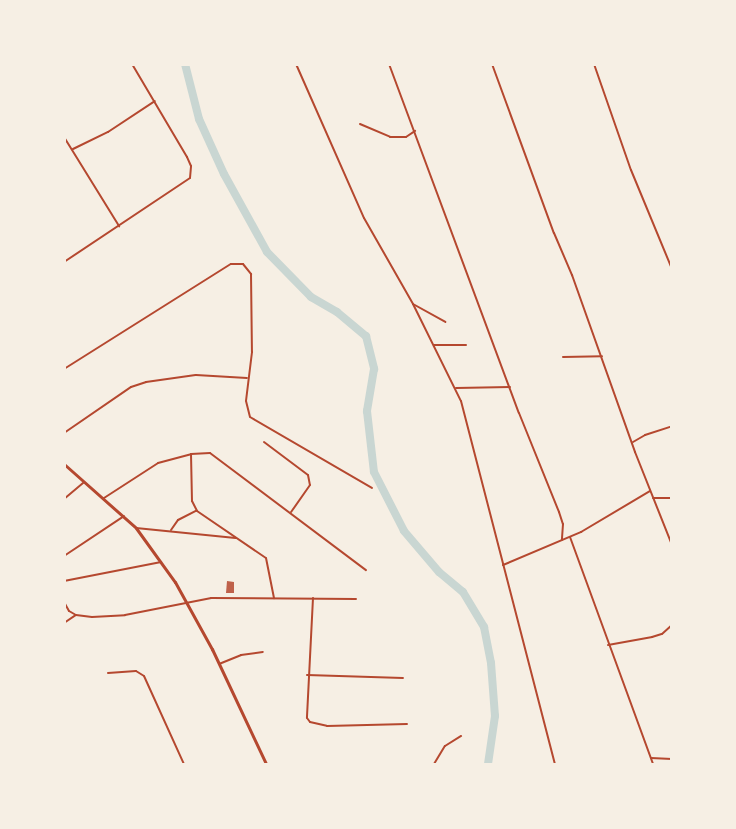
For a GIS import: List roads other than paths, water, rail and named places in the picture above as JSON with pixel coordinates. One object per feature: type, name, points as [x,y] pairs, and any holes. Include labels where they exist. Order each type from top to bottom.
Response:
[{"type":"street","points":[[64,262],[120,227],[190,178],[191,166],[132,64]]},
{"type":"street","points":[[296,64],[364,218],[456,388],[469,427],[483,495],[555,765]]},
{"type":"street","points":[[388,64],[559,512],[563,524],[562,540]]},
{"type":"street","points":[[492,64],[672,545]]},
{"type":"street","points":[[594,64],[619,138],[672,269]]},
{"type":"street","points":[[73,149],[108,132],[155,101]]},
{"type":"street","points":[[360,124],[390,137],[406,138],[415,131]]},
{"type":"street","points":[[64,137],[120,227]]},
{"type":"street","points":[[64,369],[231,264],[238,263],[247,267],[250,274],[252,352],[246,401],[250,417],[372,488]]},
{"type":"street","points":[[412,304],[445,322]]},
{"type":"street","points":[[434,345],[466,345]]},
{"type":"street","points":[[564,357],[602,356]]},
{"type":"street","points":[[64,433],[131,387],[146,382],[195,375],[248,378]]},
{"type":"street","points":[[456,388],[510,387]]},
{"type":"street","points":[[632,442],[672,426]]},
{"type":"street","points":[[264,442],[308,475],[310,485],[291,512]]},
{"type":"street","points":[[104,498],[158,463],[191,454],[210,453],[217,456],[366,570]]},
{"type":"street","points":[[191,454],[192,501],[197,511],[266,558],[274,598]]},
{"type":"street","points":[[64,464],[136,528],[161,562],[187,602],[266,765]]},
{"type":"street","points":[[64,498],[84,482]]},
{"type":"street","points":[[503,565],[570,537],[650,491]]},
{"type":"street","points":[[653,498],[672,498]]},
{"type":"street","points":[[171,530],[177,520],[197,511]]},
{"type":"street","points":[[64,556],[124,516]]},
{"type":"street","points":[[136,528],[238,539]]},
{"type":"street","points":[[570,537],[653,765]]},
{"type":"street","points":[[64,581],[161,562]]},
{"type":"street","points":[[64,602],[69,611],[76,615],[99,617],[125,615],[211,598],[356,599]]},
{"type":"street","points":[[313,598],[307,675],[307,718],[310,722],[327,726],[407,724]]},
{"type":"street","points":[[64,624],[76,615]]},
{"type":"street","points":[[608,645],[662,634],[672,625]]},
{"type":"street","points":[[219,664],[241,655],[263,652]]},
{"type":"street","points":[[108,673],[136,671],[144,676],[183,765]]},
{"type":"street","points":[[307,675],[403,678]]},
{"type":"street","points":[[434,765],[446,746],[461,736]]},
{"type":"street","points":[[651,758],[672,759]]},
{"type":"waterway","points":[[185,64],[199,119],[224,174],[267,252],[311,297],[337,312],[366,336],[374,369],[367,411],[374,472],[404,531],[439,572],[463,592],[484,627],[491,663],[495,716],[488,764]]}]
